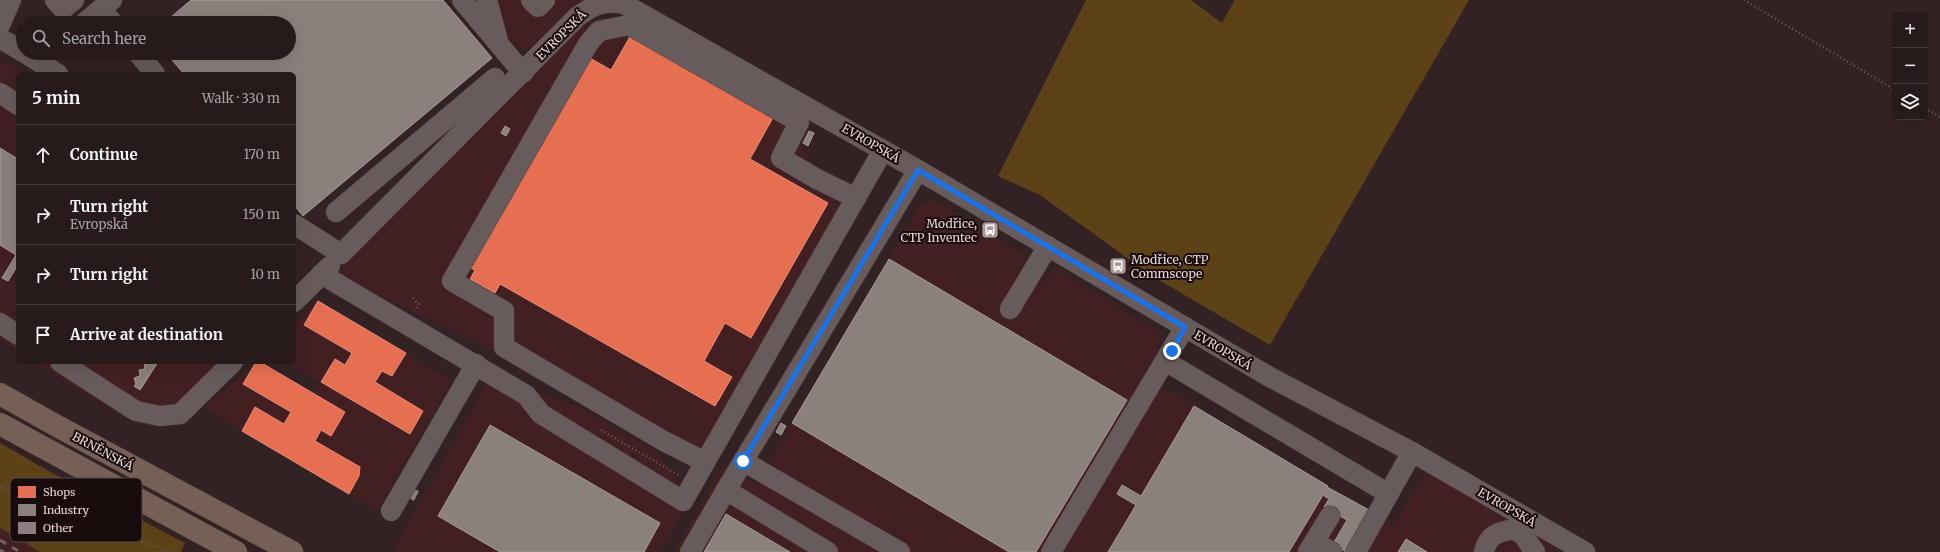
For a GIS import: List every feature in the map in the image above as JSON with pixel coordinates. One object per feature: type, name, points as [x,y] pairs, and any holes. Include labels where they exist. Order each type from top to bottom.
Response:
[{"type":"highway","name":"BRNĚNSKÁ","points":[[0,394],[292,552]]},
{"type":"highway","points":[[0,424],[100,478]]},
{"type":"highway","points":[[142,501],[236,552]]},
{"type":"street","points":[[0,25],[11,0]]},
{"type":"street","points":[[55,0],[64,9],[74,0]]},
{"type":"street","points":[[462,0],[523,73]]},
{"type":"street","points":[[486,0],[498,43]]},
{"type":"street","points":[[531,0],[538,7],[545,0]]},
{"type":"street","name":"EVROPSKÁ","points":[[297,293],[322,274],[577,17],[590,6],[603,2],[624,4],[918,170],[1268,376],[1412,452],[1585,552]]},
{"type":"street","points":[[99,16],[109,11]]},
{"type":"street","points":[[705,462],[662,440],[504,347],[504,311],[452,281],[588,44],[599,31],[629,25],[799,122],[781,158],[856,198]]},
{"type":"street","points":[[0,38],[16,46]]},
{"type":"street","points":[[40,60],[55,72]]},
{"type":"street","points":[[144,60],[153,72]]},
{"type":"street","points":[[336,212],[495,78]]},
{"type":"street","points":[[0,93],[16,104]]},
{"type":"street","points":[[419,141],[436,160]]},
{"type":"street","points":[[322,274],[528,396],[541,414],[683,501],[883,150]]},
{"type":"street","points":[[690,552],[918,170]]},
{"type":"street","points":[[296,225],[341,254]]},
{"type":"street","points":[[1010,309],[1048,246]]},
{"type":"street","points":[[0,323],[16,334]]},
{"type":"street","points":[[1051,552],[1185,327]]},
{"type":"street","points":[[1165,361],[1389,494]]},
{"type":"street","points":[[63,364],[136,411],[160,416],[180,414],[231,364]]},
{"type":"street","points":[[391,511],[476,364]]},
{"type":"street","points":[[1356,552],[1412,452]]},
{"type":"street","points":[[743,461],[900,552]]},
{"type":"street","points":[[726,490],[828,552]]},
{"type":"street","points":[[1330,516],[1311,547],[1332,552]]},
{"type":"street","points":[[1484,552],[1487,542],[1498,532],[1512,529],[1523,535],[1535,552]]},
{"type":"path","points":[[1744,0],[1892,88]]},
{"type":"path","points":[[1928,110],[1940,117]]},
{"type":"path","points":[[0,487],[10,491]]},
{"type":"path","points":[[142,542],[169,552]]},
{"type":"shaded area","points":[[477,0],[584,0],[538,46],[531,49],[519,49],[492,22]]},
{"type":"shaded area","points":[[1086,0],[1191,0],[1222,23],[1235,0],[1469,0],[1270,345],[1152,276],[1040,195],[998,176]]},
{"type":"shaded area","points":[[609,16],[626,18],[811,124],[801,145],[821,173],[836,200],[838,210],[701,483],[659,552],[396,552],[393,550],[489,380],[529,388],[581,408],[660,455],[677,480],[682,484],[689,476],[688,466],[680,458],[478,343],[336,274],[578,30],[594,20]]},
{"type":"shaded area","points":[[0,62],[10,64],[23,72],[16,72],[16,351],[0,341]]},
{"type":"shaded area","points":[[928,201],[936,201],[967,220],[968,224],[986,235],[989,234],[1026,256],[1019,268],[1045,283],[1056,270],[1160,333],[1160,339],[1156,346],[1159,348],[1143,375],[1328,486],[1327,487],[1393,525],[1427,470],[1552,543],[1554,552],[674,552],[724,464],[759,485],[792,423],[920,205]]},
{"type":"shaded area","points":[[318,301],[452,381],[377,510],[205,408],[254,364],[262,364],[315,394],[321,383],[289,364],[296,364],[296,321]]},
{"type":"shaded area","points":[[37,364],[222,364],[171,410],[143,421],[102,404]]},
{"type":"shaded area","points":[[0,443],[62,478],[10,478],[10,534],[0,528]]},
{"type":"shaded area","points":[[142,520],[185,543],[181,552],[40,552],[23,542],[142,542]]},
{"type":"shaded area","points":[[0,528],[10,534],[10,542],[23,542],[40,552],[0,552]]},
{"type":"building: Shops","points":[[632,33],[775,114],[750,159],[828,203],[751,338],[725,323],[704,361],[732,377],[715,406],[500,284],[495,293],[470,279],[475,270],[468,267],[588,57],[611,70]]},
{"type":"building: Shops","points":[[318,301],[406,353],[392,376],[382,371],[375,382],[423,411],[410,434],[321,382],[335,359],[345,365],[352,353],[304,325]]},
{"type":"building: Shops","points":[[255,364],[263,364],[345,412],[331,436],[321,430],[315,441],[360,467],[359,476],[349,494],[242,431],[255,407],[284,424],[291,412],[243,384]]},
{"type":"building: Industry","points":[[191,0],[443,0],[492,58],[303,216],[296,207],[296,72],[182,72],[172,60],[296,60],[296,16],[172,16]]},
{"type":"building: Industry","points":[[505,126],[510,129],[506,136],[501,133]]},
{"type":"building: Industry","points":[[809,131],[814,133],[808,146],[803,143]]},
{"type":"building: Industry","points":[[0,148],[16,158],[16,255],[0,245]]},
{"type":"building: Industry","points":[[16,255],[16,268],[8,281],[2,278]]},
{"type":"building: Industry","points":[[889,259],[1127,400],[1036,552],[1009,552],[792,423]]},
{"type":"building: Industry","points":[[144,364],[157,364],[140,390],[134,386],[136,384],[134,378],[140,376],[139,370],[145,369]]},
{"type":"building: Industry","points":[[1194,406],[1328,486],[1327,487],[1371,511],[1346,552],[1333,544],[1347,520],[1324,507],[1329,499],[1323,495],[1289,552],[1108,552],[1136,505],[1117,494],[1122,485],[1141,496]]},
{"type":"building: Industry","points":[[781,423],[786,426],[781,435],[776,432]]},
{"type":"building: Industry","points":[[490,425],[660,523],[644,552],[500,552],[438,516]]},
{"type":"building: Industry","points":[[726,514],[790,552],[704,552]]},
{"type":"building: Industry","points":[[1406,539],[1427,552],[1398,552]]},
{"type":"building: Other","points":[[414,489],[419,491],[414,501],[409,498]]},
{"type":"railway","points":[[0,540],[20,552]]},
{"type":"railway","points":[[0,550],[4,552]]},
{"type":"place","name":"Modřice, CTP Inventec","points":[[990,230]]},
{"type":"place","name":"Modřice, CTP Commscope","points":[[1118,266]]},
{"type":"route","points":[[743,461],[918,170],[1185,327],[1172,351]]}]
